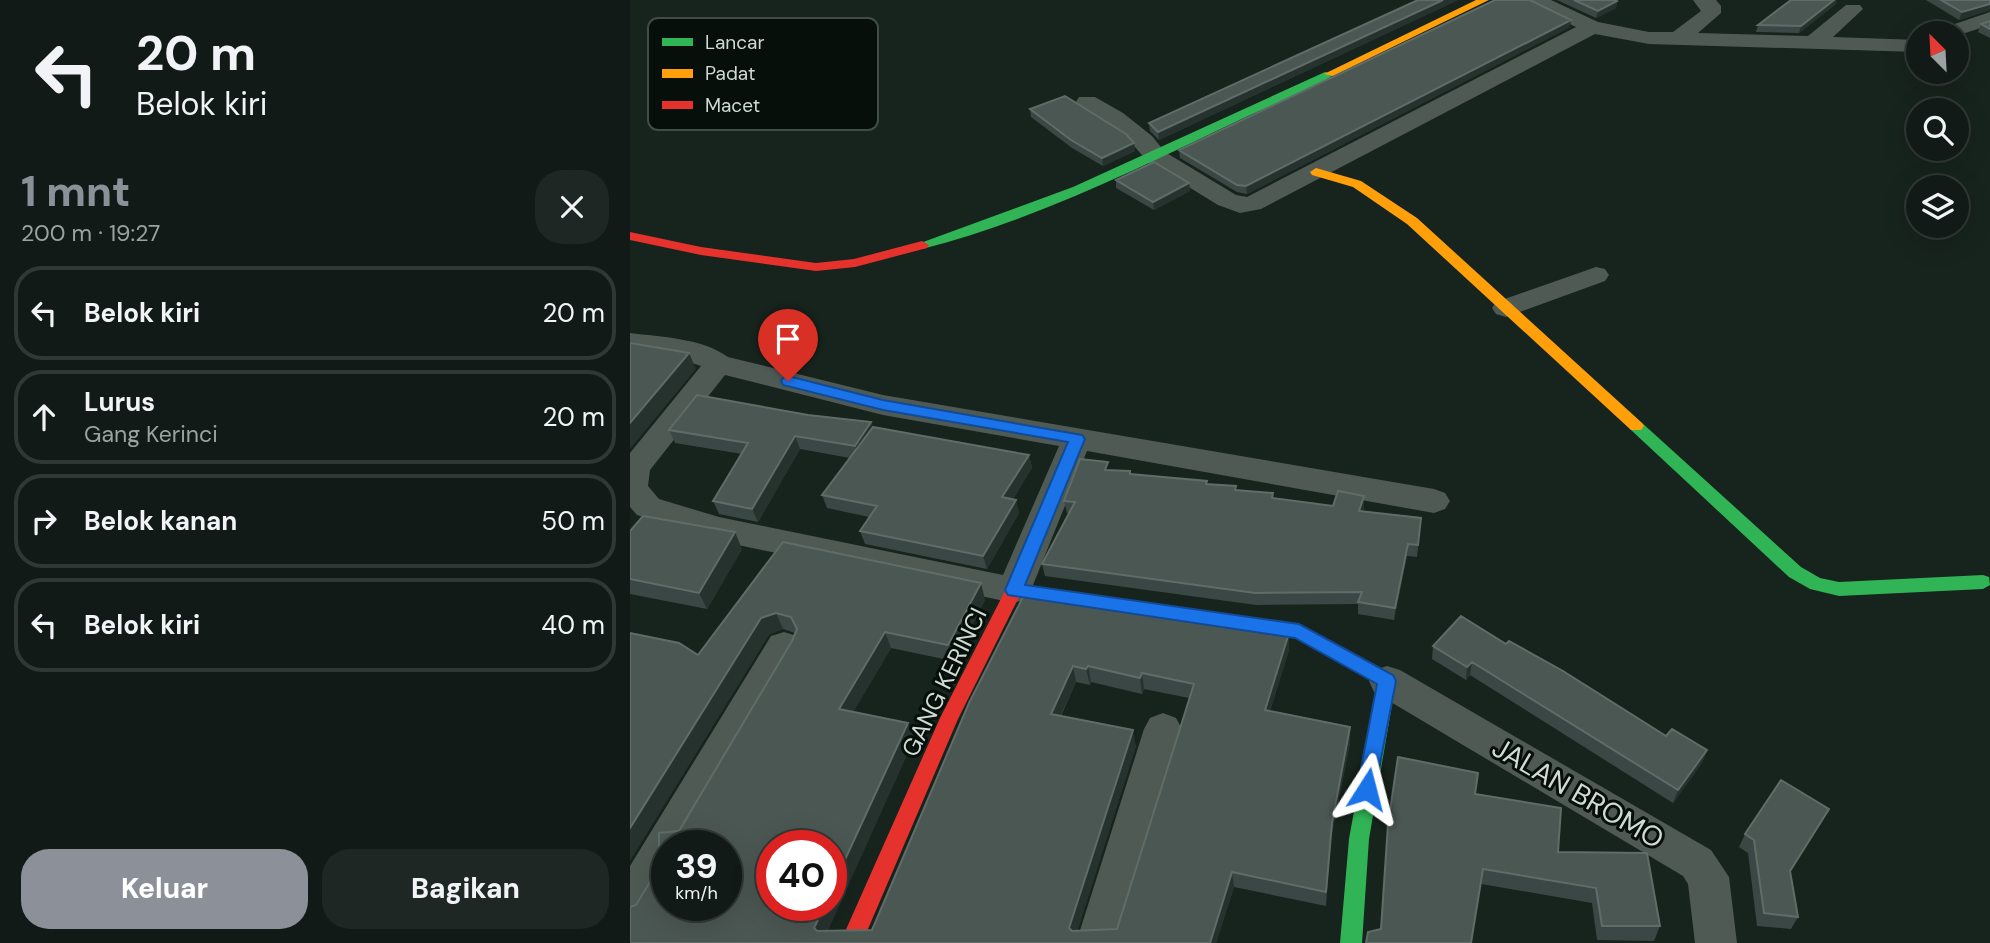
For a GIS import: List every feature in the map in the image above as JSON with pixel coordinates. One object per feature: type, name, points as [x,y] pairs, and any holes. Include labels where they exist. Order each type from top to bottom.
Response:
[{"type":"street","points":[[630,236],[701,251],[816,267],[835,266],[978,229],[1045,205],[1156,157],[1485,0]]},
{"type":"street","points":[[1535,0],[1592,27],[1649,38],[1906,46]]},
{"type":"street","points":[[1678,39],[1711,13],[1711,6],[1703,0]]},
{"type":"street","points":[[1813,43],[1853,9]]},
{"type":"street","points":[[1969,25],[1990,18]]},
{"type":"street","points":[[1087,102],[1105,110],[1121,122],[1153,149],[1156,157],[1240,205],[1264,200],[1592,27]]},
{"type":"street","points":[[1316,172],[1346,178],[1368,188],[1412,221],[1795,572],[1816,584],[1839,589],[1983,582]]},
{"type":"street","points":[[1506,308],[1596,275]]},
{"type":"street","points":[[630,342],[700,356],[715,360],[718,364],[883,405],[1434,501]]},
{"type":"street","points":[[718,364],[632,468],[632,488],[648,507],[719,529],[1014,590],[1077,439]]},
{"type":"street","name":"GANG KERINCI","points":[[851,943],[949,718],[1014,590],[1299,631],[1387,681]]},
{"type":"street","points":[[630,904],[784,646]]},
{"type":"street","points":[[1351,943],[1359,839],[1387,681]]},
{"type":"street","name":"JALAN BROMO","points":[[1387,681],[1697,863],[1708,877],[1716,943]]},
{"type":"street","points":[[1097,943],[1163,729]]},
{"type":"building","points":[[1418,0],[1443,0],[1158,132],[1149,123]]},
{"type":"building","points":[[1495,0],[1530,0],[1571,20],[1246,186],[1237,185],[1179,150]]},
{"type":"building","points":[[1574,0],[1616,0],[1617,1],[1598,11]]},
{"type":"building","points":[[1791,0],[1834,0],[1801,26],[1758,25]]},
{"type":"building","points":[[1941,0],[1990,0],[1990,4],[1962,12]]},
{"type":"building","points":[[1990,21],[1990,29],[1981,24]]},
{"type":"building","points":[[1065,96],[1126,134],[1134,143],[1102,158],[1071,140],[1030,109]]},
{"type":"building","points":[[1154,162],[1189,183],[1153,202],[1116,180]]},
{"type":"building","points":[[630,343],[689,353],[630,423]]},
{"type":"building","points":[[697,395],[808,415],[871,422],[855,446],[795,436],[752,509],[713,501],[748,443],[669,430]]},
{"type":"building","points":[[873,427],[1029,455],[1002,497],[1016,500],[983,556],[860,531],[877,506],[822,495]]},
{"type":"building","points":[[1080,459],[1108,462],[1105,470],[1207,481],[1206,484],[1236,486],[1235,490],[1273,493],[1272,498],[1333,506],[1338,491],[1364,496],[1359,511],[1421,518],[1418,545],[1408,544],[1395,608],[1358,602],[1362,592],[1255,593],[1042,564],[1075,502],[1064,501]]},
{"type":"building","points":[[643,516],[735,532],[699,593],[630,579],[630,531]]},
{"type":"building","points":[[783,542],[981,583],[948,645],[885,632],[839,709],[908,723],[847,855],[847,830],[756,830],[756,921],[817,921],[814,928],[817,931],[872,930],[969,703],[1024,595],[1289,633],[1265,710],[1350,727],[1332,823],[1326,892],[1232,872],[1210,943],[630,943],[630,907],[636,905],[651,880],[651,921],[742,921],[742,830],[680,830],[797,629],[791,617],[776,613],[761,618],[630,828],[630,633],[679,643],[698,655]],"holes":[[[1073,666],[1086,669],[1088,666],[1140,678],[1142,673],[1194,684],[1117,929],[1072,931],[1069,928],[1133,730],[1051,714]]]},
{"type":"building","points":[[1461,616],[1506,644],[1509,641],[1563,671],[1666,736],[1672,729],[1707,750],[1678,790],[1472,662],[1467,667],[1433,646]]},
{"type":"building","points":[[1398,757],[1478,773],[1475,794],[1561,808],[1558,852],[1647,853],[1660,926],[1602,926],[1596,888],[1483,869],[1471,943],[1366,943],[1368,932],[1381,929],[1388,824]]},
{"type":"building","points":[[1781,780],[1829,809],[1790,871],[1798,917],[1764,913],[1754,840],[1745,834]]},
{"type":"traffic: fast","points":[[922,245],[975,229],[1078,190],[1329,74]]},
{"type":"traffic: fast","points":[[1636,426],[1795,572],[1816,584],[1839,589],[1983,582]]},
{"type":"traffic: fast","points":[[1159,611],[1299,631],[1387,681],[1359,839],[1351,943]]},
{"type":"traffic: slow","points":[[1329,74],[1484,0]]},
{"type":"traffic: slow","points":[[1316,172],[1357,184],[1412,221],[1636,426]]},
{"type":"traffic: jam","points":[[630,236],[701,251],[816,267],[855,263],[922,245]]},
{"type":"traffic: jam","points":[[851,943],[949,718],[1014,590],[1159,611]]},
{"type":"route","points":[[788,381],[883,405],[1077,439],[1014,590],[1299,631],[1387,681],[1367,789]]}]
